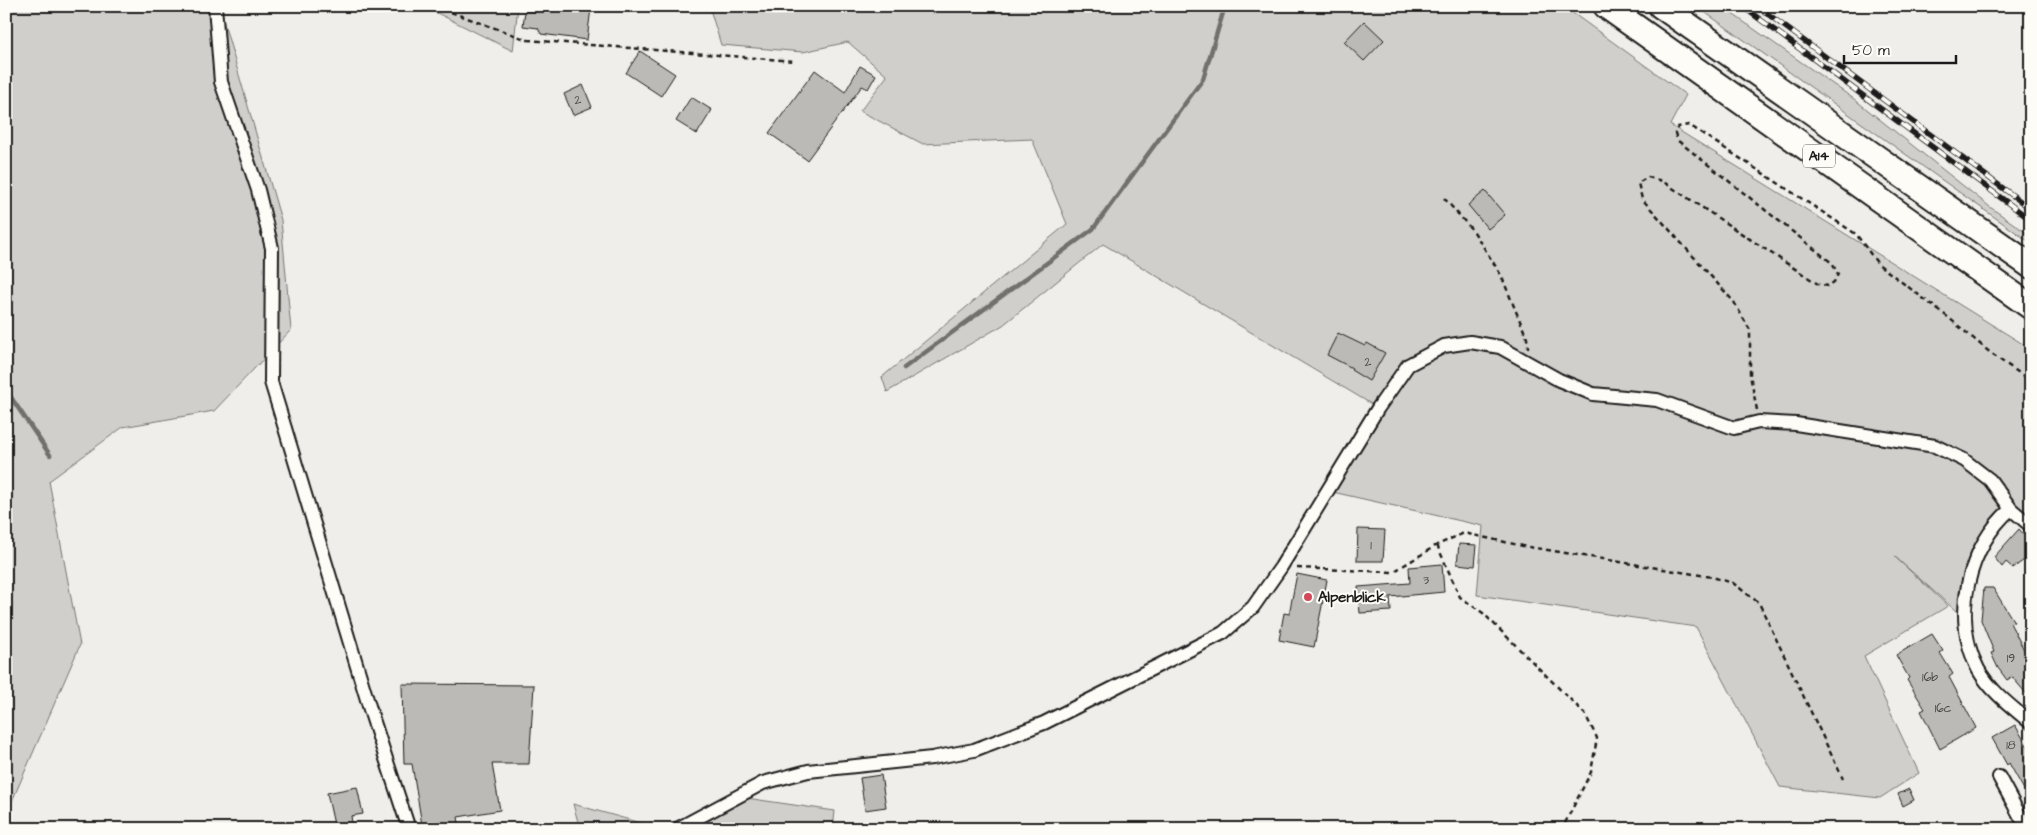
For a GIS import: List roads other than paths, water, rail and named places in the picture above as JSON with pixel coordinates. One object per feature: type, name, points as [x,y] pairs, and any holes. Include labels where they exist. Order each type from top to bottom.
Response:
[{"type":"highway","name":"A14","points":[[1606,6],[2031,307]]},
{"type":"highway","name":"A14","points":[[1661,6],[2031,266]]},
{"type":"street","points":[[215,6],[221,82],[258,190],[272,248],[271,382],[372,716],[409,829]]},
{"type":"street","points":[[677,829],[763,783],[808,771],[932,758],[974,750],[1044,723],[1223,633],[1253,607],[1280,567],[1378,408],[1408,364],[1444,346],[1470,342],[1500,347],[1559,380],[1592,394],[1657,400],[1734,428],[1759,422],[1796,424],[1935,446],[1964,460],[1990,480],[2011,509],[2031,526]]},
{"type":"street","points":[[2011,509],[1996,522],[1981,546],[1972,567],[1966,595],[1965,619],[1967,636],[1978,669],[1997,694],[2031,723]]},
{"type":"street","points":[[1999,777],[2027,829]]},
{"type":"waterway","points":[[904,368],[1093,229],[1203,79],[1225,6]]},
{"type":"waterway","points":[[6,390],[50,455]]},
{"type":"railway","points":[[1742,6],[2031,220]]},
{"type":"railway","points":[[1757,6],[2031,209]]},
{"type":"place","name":"Alpenblick","points":[[1308,597]]}]
